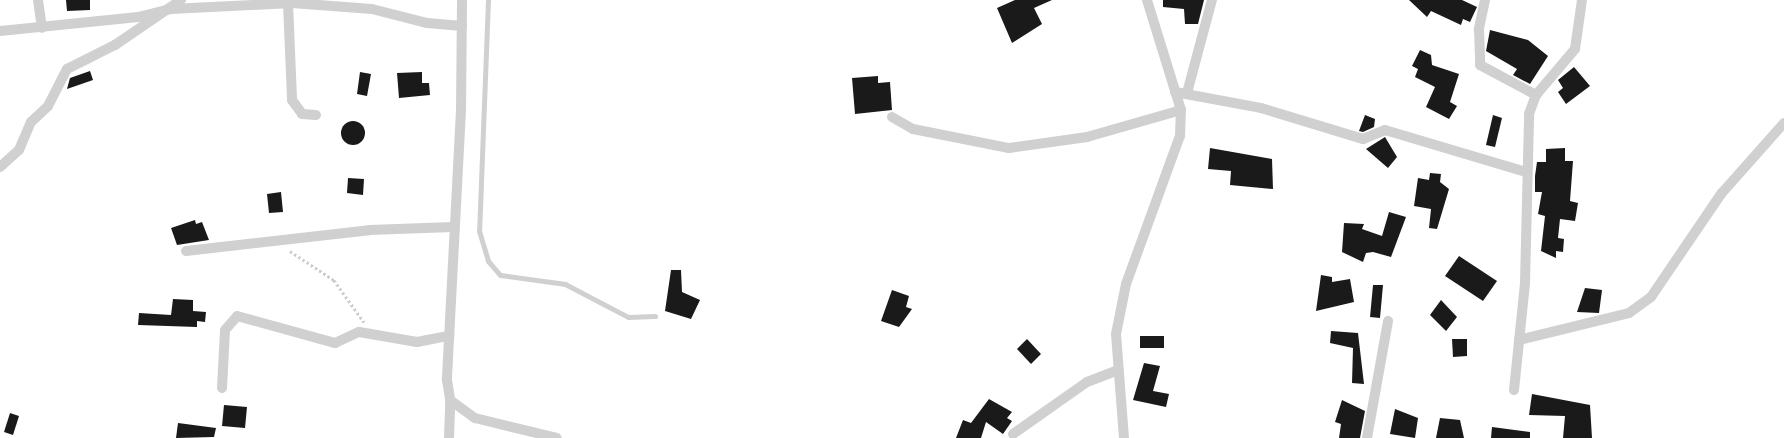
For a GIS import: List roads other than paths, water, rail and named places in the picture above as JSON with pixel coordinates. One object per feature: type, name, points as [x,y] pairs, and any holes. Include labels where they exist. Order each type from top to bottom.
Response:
[{"type":"street","points":[[38,0],[42,28]]},
{"type":"street","points":[[0,168],[19,150],[31,122],[48,106],[67,69],[171,9],[182,0]]},
{"type":"street","points":[[449,438],[449,336],[462,0]]},
{"type":"street","points":[[1124,438],[1115,371],[1116,334],[1126,284],[1175,159],[1181,110],[1146,0]]},
{"type":"street","points":[[1186,93],[1212,0]]},
{"type":"street","points":[[1485,0],[1479,29],[1480,65],[1536,95]]},
{"type":"street","points":[[1514,390],[1525,283],[1528,114],[1536,95],[1575,49],[1582,0]]},
{"type":"street","points":[[0,31],[42,28],[171,9],[288,3],[372,9],[428,23],[462,26]]},
{"type":"street","points":[[288,3],[292,100],[302,114],[316,115]]},
{"type":"street","points":[[1175,92],[1262,108],[1363,139],[1385,130],[1436,142],[1526,172]]},
{"type":"street","points":[[892,117],[913,129],[1009,148],[1087,137],[1181,110]]},
{"type":"street","points":[[1519,340],[1629,314],[1651,297],[1721,194],[1784,123]]},
{"type":"street","points":[[186,250],[276,239],[453,227]]},
{"type":"street","points":[[222,388],[225,330],[238,316],[331,343],[370,332],[417,342],[449,336]]},
{"type":"street","points":[[1368,438],[1388,321]]},
{"type":"street","points":[[1013,434],[1087,382],[1115,371]]},
{"type":"street","points":[[450,400],[475,418],[557,438]]},
{"type":"lane","points":[[488,0],[479,230],[488,261],[507,278],[565,284],[628,317],[655,316]]}]
